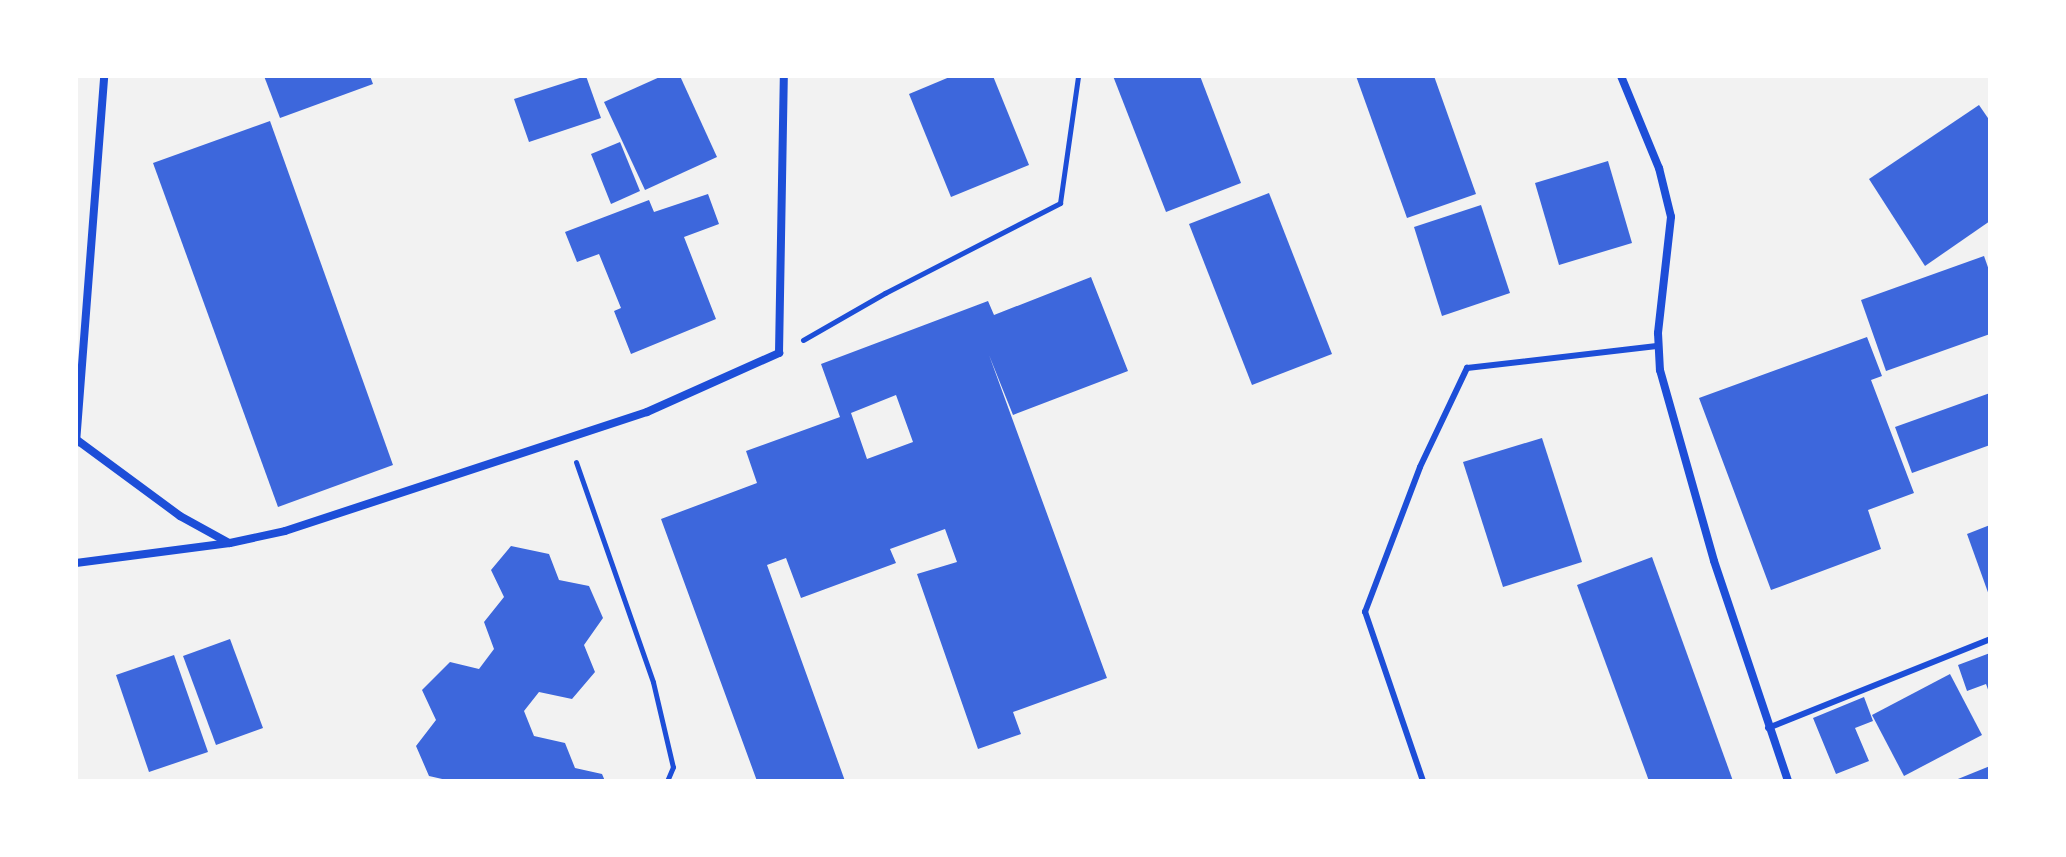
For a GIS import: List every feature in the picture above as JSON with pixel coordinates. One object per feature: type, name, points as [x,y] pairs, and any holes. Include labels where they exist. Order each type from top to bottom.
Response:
[{"type":"street","points":[[104,76],[76,441],[180,516],[230,543]]},
{"type":"street","points":[[76,563],[230,543],[285,531],[647,412],[779,353],[784,76]]},
{"type":"street","points":[[1621,76],[1659,168],[1671,217],[1657,346],[1660,370],[1714,561],[1788,781]]},
{"type":"lane","points":[[1423,781],[1365,612],[1420,467],[1467,368],[1657,346]]},
{"type":"lane","points":[[1768,728],[1990,639]]},
{"type":"path","points":[[779,353],[885,293],[1060,203],[1078,76]]},
{"type":"path","points":[[568,439],[653,682],[673,767],[667,781]]},
{"type":"building","points":[[264,76],[370,76],[373,84],[280,118]]},
{"type":"building","points":[[586,76],[601,118],[529,142],[514,99]]},
{"type":"building","points":[[662,76],[680,76],[717,157],[645,190],[604,102]]},
{"type":"building","points":[[952,76],[993,76],[1029,165],[951,197],[909,94]]},
{"type":"building","points":[[1113,76],[1200,76],[1241,183],[1166,212]]},
{"type":"building","points":[[1356,76],[1434,76],[1476,194],[1407,218]]},
{"type":"building","points":[[1979,105],[1990,121],[1990,221],[1925,266],[1869,179]]},
{"type":"building","points":[[270,121],[393,465],[278,507],[153,163]]},
{"type":"building","points":[[620,142],[640,191],[611,204],[591,154]]},
{"type":"building","points":[[1608,161],[1632,243],[1559,265],[1535,183]]},
{"type":"building","points":[[1269,193],[1332,354],[1252,385],[1189,224]]},
{"type":"building","points":[[708,194],[719,224],[684,237],[716,319],[631,354],[614,311],[621,308],[599,254],[577,262],[565,232],[649,200],[654,212]]},
{"type":"building","points":[[1481,205],[1510,293],[1442,316],[1414,227]]},
{"type":"building","points":[[1984,256],[1990,273],[1990,334],[1886,371],[1861,300]]},
{"type":"building","points":[[1091,277],[1128,371],[1013,415],[989,355],[1107,678],[1013,712],[1021,734],[978,749],[917,574],[957,562],[945,529],[890,549],[896,563],[801,598],[786,558],[767,565],[845,781],[757,781],[661,519],[757,483],[746,451],[840,417],[821,364],[988,301],[994,315]],"holes":[[[896,395],[913,442],[867,459],[851,413]]]},
{"type":"building","points":[[1867,337],[1882,376],[1871,380],[1914,493],[1868,510],[1881,549],[1771,590],[1699,398]]},
{"type":"building","points":[[1990,393],[1990,445],[1912,473],[1895,427]]},
{"type":"building","points":[[1542,438],[1582,562],[1503,587],[1463,462]]},
{"type":"building","points":[[1990,525],[1990,598],[1967,534]]},
{"type":"building","points":[[511,546],[549,554],[559,580],[589,586],[603,618],[584,645],[595,672],[572,699],[539,692],[524,711],[534,736],[565,743],[575,768],[602,774],[605,781],[451,781],[429,776],[416,746],[436,720],[422,690],[450,662],[479,669],[494,649],[484,622],[504,597],[491,570]]},
{"type":"building","points":[[1652,557],[1733,781],[1649,781],[1577,585]]},
{"type":"building","points":[[230,639],[263,728],[216,745],[183,656]]},
{"type":"building","points":[[1990,653],[1990,695],[1986,684],[1967,691],[1958,665]]},
{"type":"building","points":[[174,655],[208,752],[149,772],[116,675]]},
{"type":"building","points":[[1950,674],[1982,735],[1904,776],[1872,715]]},
{"type":"building","points":[[1864,697],[1873,721],[1855,728],[1869,761],[1836,774],[1813,718]]},
{"type":"building","points":[[1990,766],[1990,781],[1953,781]]}]
